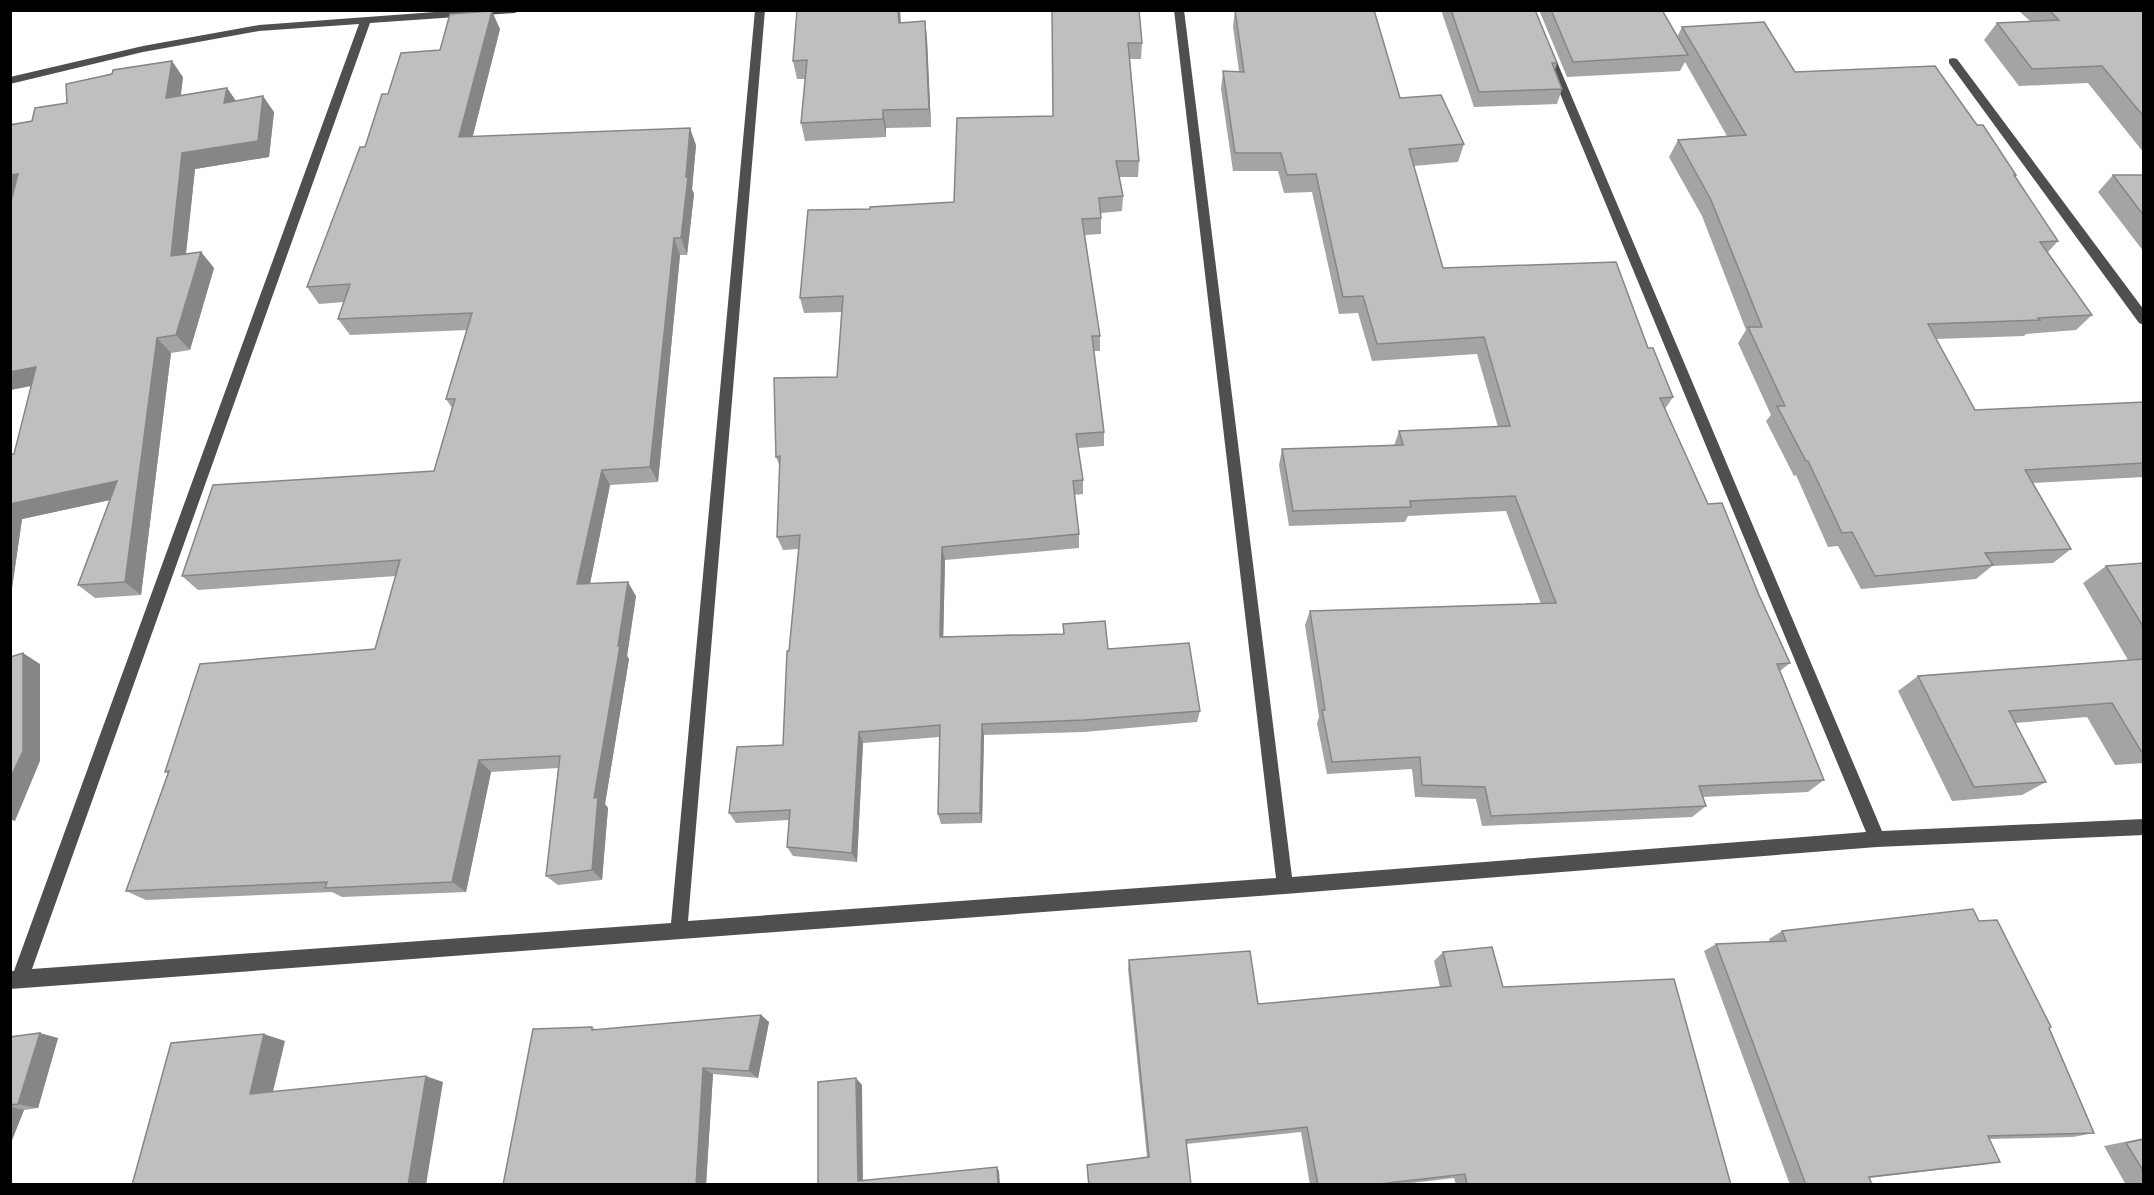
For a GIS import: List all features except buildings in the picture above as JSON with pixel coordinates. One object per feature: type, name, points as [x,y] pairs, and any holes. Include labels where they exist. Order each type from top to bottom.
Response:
[{"type":"street","points":[[10,81],[143,49],[258,28],[515,10]]},
{"type":"street","points":[[679,930],[760,10]]},
{"type":"street","points":[[1179,10],[1285,886]]},
{"type":"street","points":[[366,20],[15,979],[1285,886],[1877,839],[2144,827]]},
{"type":"street","points":[[1540,33],[1877,839]]},
{"type":"street","points":[[1953,62],[2144,320]]}]
